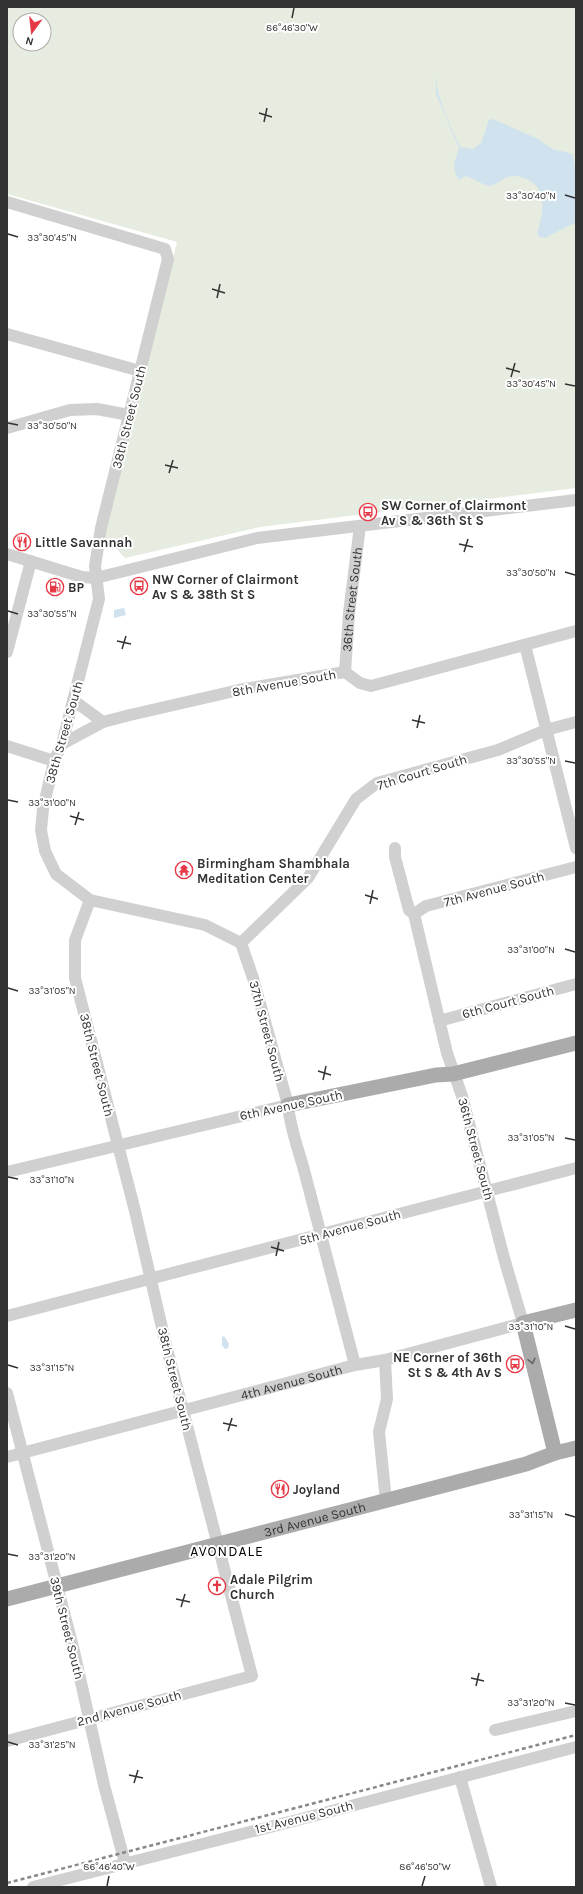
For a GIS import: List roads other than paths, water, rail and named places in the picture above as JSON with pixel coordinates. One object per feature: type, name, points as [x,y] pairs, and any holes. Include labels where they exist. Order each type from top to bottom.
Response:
[{"type":"main road","name":"6th Avenue South","points":[[288,1105],[436,1075],[453,1074],[576,1043]]},
{"type":"main road","name":"4th Avenue South","points":[[523,1323],[576,1310]]},
{"type":"main road","name":"36th Street South","points":[[523,1323],[555,1453]]},
{"type":"main road","name":"3rd Avenue South","points":[[7,1599],[526,1464],[555,1453],[576,1448]]},
{"type":"street","name":"38th Street South","points":[[7,202],[165,249],[168,259],[101,528],[95,566],[99,599],[62,744],[54,761],[43,809],[41,830],[45,851],[56,874],[90,900],[76,940],[76,978],[135,1211],[149,1278],[252,1676]]},
{"type":"street","points":[[7,334],[140,371]]},
{"type":"street","points":[[7,428],[70,410],[97,408],[129,415]]},
{"type":"street","points":[[7,554],[82,577],[96,578],[256,538],[576,500]]},
{"type":"street","name":"36th Street South","points":[[345,672],[349,613],[360,526]]},
{"type":"street","points":[[7,652],[31,561]]},
{"type":"street","name":"8th Avenue South","points":[[62,744],[103,722],[239,690],[345,672],[360,683],[371,686],[576,631]]},
{"type":"street","points":[[525,645],[546,730],[571,807],[576,848]]},
{"type":"street","points":[[73,700],[103,722]]},
{"type":"street","name":"7th Court South","points":[[241,943],[308,878],[356,799],[377,782],[498,750],[546,730],[576,722]]},
{"type":"street","points":[[7,746],[54,761]]},
{"type":"street","name":"36th Street South","points":[[395,848],[395,857],[409,910],[414,914],[453,1074],[462,1096],[504,1258],[523,1323]]},
{"type":"street","name":"7th Avenue South","points":[[414,914],[426,906],[576,867]]},
{"type":"street","points":[[90,900],[205,925],[241,943]]},
{"type":"street","name":"37th Street South","points":[[241,943],[253,978],[288,1105],[289,1119],[304,1169],[319,1235],[355,1365]]},
{"type":"street","name":"6th Court South","points":[[440,1021],[576,984]]},
{"type":"street","name":"6th Avenue South","points":[[7,1172],[288,1105]]},
{"type":"street","name":"5th Avenue South","points":[[7,1316],[576,1168]]},
{"type":"street","name":"4th Avenue South","points":[[7,1457],[183,1412],[355,1365],[385,1360],[523,1323]]},
{"type":"street","points":[[385,1360],[387,1399],[379,1432],[386,1501]]},
{"type":"street","name":"39th Street South","points":[[7,1393],[90,1719],[104,1785],[125,1863]]},
{"type":"street","name":"2nd Avenue South","points":[[7,1741],[252,1676]]},
{"type":"street","points":[[495,1730],[576,1711]]},
{"type":"street","name":"1st Avenue South","points":[[33,1887],[576,1747]]},
{"type":"street","points":[[460,1776],[491,1887]]},
{"type":"water","points":[[436,77],[442,105],[460,147],[473,149],[481,143],[489,120],[493,119],[536,138],[554,150],[567,152],[573,155],[576,176],[576,222],[545,238],[539,237],[537,233],[541,218],[542,203],[541,195],[533,183],[524,178],[515,176],[505,178],[489,186],[466,176],[459,180],[455,173],[454,164],[459,148],[436,94]]},
{"type":"water","points":[[124,608],[126,615],[114,618],[114,610]]},
{"type":"water","points":[[224,1336],[229,1344],[228,1348],[225,1349],[222,1345],[222,1337]]},
{"type":"railway","points":[[7,1883],[576,1735]]},
{"type":"place","name":"SW Corner of Clairmont Av S & 36th St S","points":[[368,512]]},
{"type":"place","name":"Little Savannah","points":[[22,542]]},
{"type":"place","name":"NW Corner of Clairmont Av S & 38th St S","points":[[139,586]]},
{"type":"place","name":"BP","points":[[55,587]]},
{"type":"place","name":"Birmingham Shambhala Meditation Center","points":[[184,870]]},
{"type":"place","name":"NE Corner of 36th St S & 4th Av S","points":[[515,1364]]},
{"type":"place","name":"Joyland","points":[[280,1489]]},
{"type":"place","name":"Adale Pilgrim Church","points":[[217,1586]]},
{"type":"district","name":"AVONDALE","points":[[227,1551]]}]
